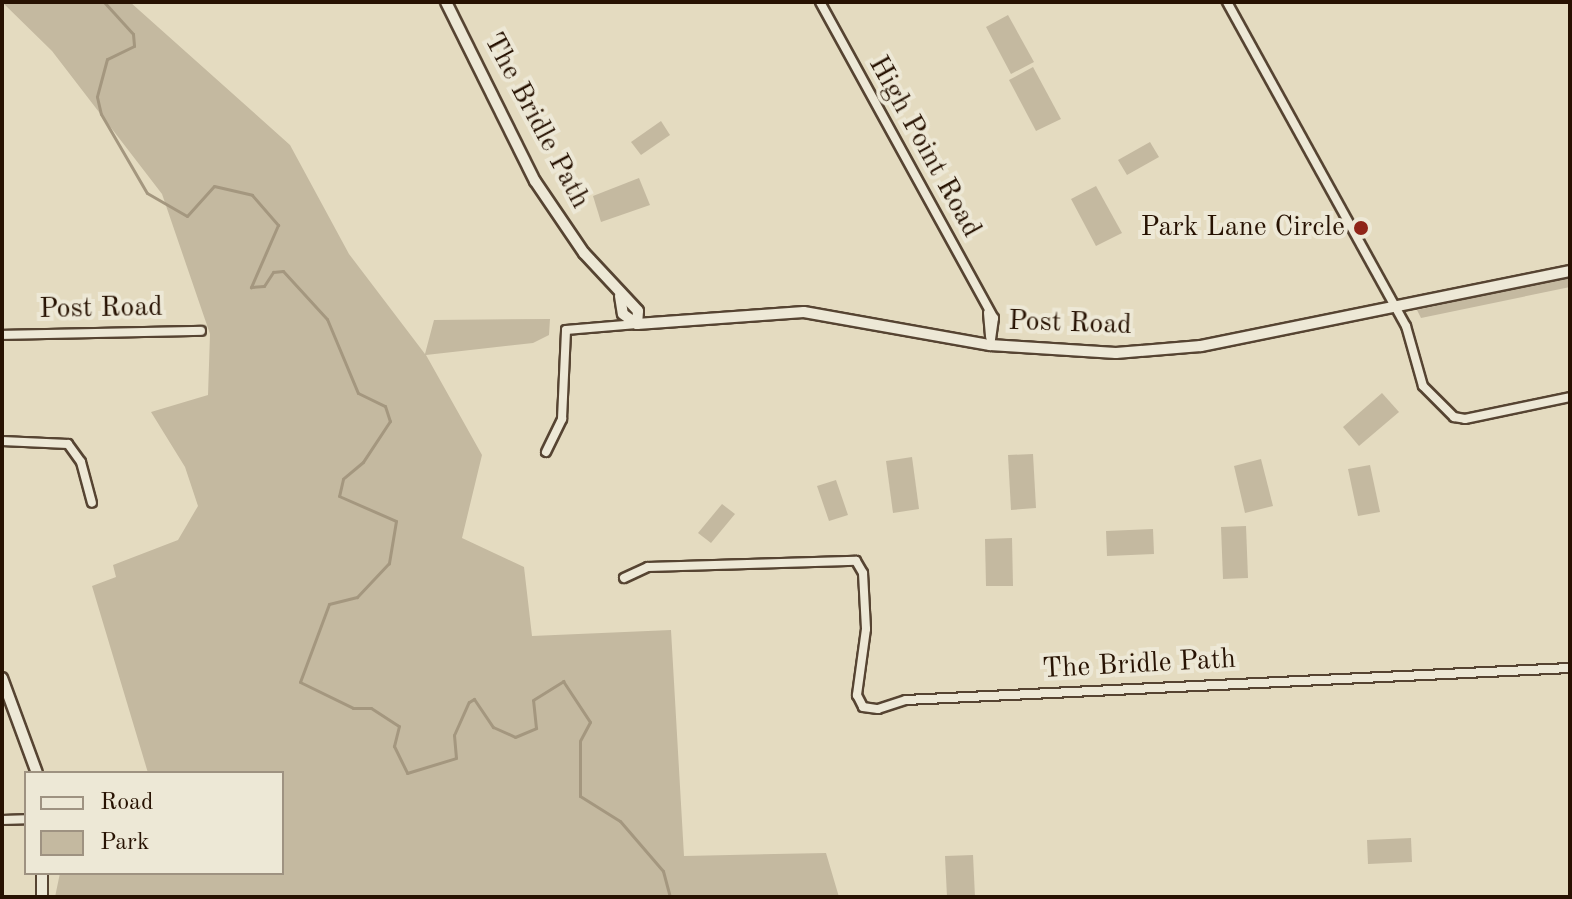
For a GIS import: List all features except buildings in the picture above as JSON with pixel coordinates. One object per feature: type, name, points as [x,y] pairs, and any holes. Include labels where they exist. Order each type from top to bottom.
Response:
[{"type":"street","name":"The Bridle Path","points":[[446,2],[535,181],[620,296],[623,314],[637,324]]},
{"type":"street","name":"High Point Road","points":[[820,2],[988,313],[994,318],[990,341]]},
{"type":"street","points":[[1227,2],[1394,305],[1423,386],[1454,417],[1570,397]]},
{"type":"street","name":"Post Road","points":[[546,452],[562,419],[566,330],[804,312],[990,341],[1116,353],[1201,346],[1570,271]]},
{"type":"street","name":"Post Road","points":[[2,335],[201,331]]},
{"type":"street","points":[[2,441],[68,444],[77,452],[92,503]]},
{"type":"street","name":"The Bridle Path","points":[[624,578],[648,567],[856,561],[863,573],[866,615],[857,681],[863,707],[1570,668]]},
{"type":"street","points":[[2,678],[36,771]]},
{"type":"street","points":[[2,820],[24,819]]},
{"type":"street","points":[[42,875],[42,897]]},
{"type":"green space","points":[[2,2],[130,2],[290,145],[349,254],[425,354],[434,320],[550,319],[549,335],[533,343],[426,355],[482,455],[462,538],[524,567],[532,636],[671,630],[684,856],[826,853],[839,897],[55,897],[60,875],[284,875],[284,771],[147,771],[92,586],[116,577],[113,565],[178,540],[198,506],[185,467],[151,412],[208,395],[210,334],[162,194],[52,51]]},
{"type":"green space","points":[[1008,15],[1034,62],[1011,74],[986,27]]},
{"type":"green space","points":[[1033,67],[1061,119],[1036,131],[1009,80]]},
{"type":"green space","points":[[661,121],[670,135],[641,155],[631,142]]},
{"type":"green space","points":[[1150,142],[1159,157],[1127,175],[1118,160]]},
{"type":"green space","points":[[639,178],[650,205],[601,222],[593,196]]},
{"type":"green space","points":[[1096,186],[1122,233],[1096,246],[1071,199]]},
{"type":"green space","points":[[1570,277],[1570,287],[1421,318],[1417,310]]},
{"type":"green space","points":[[1382,393],[1399,412],[1359,446],[1343,427]]},
{"type":"green space","points":[[1033,454],[1036,508],[1011,510],[1008,455]]},
{"type":"green space","points":[[912,457],[919,509],[893,513],[886,461]]},
{"type":"green space","points":[[1261,459],[1273,506],[1245,513],[1234,466]]},
{"type":"green space","points":[[1370,465],[1380,512],[1358,516],[1348,469]]},
{"type":"green space","points":[[836,480],[848,515],[829,521],[817,486]]},
{"type":"green space","points":[[722,504],[735,514],[711,543],[698,533]]},
{"type":"green space","points":[[1246,526],[1248,578],[1223,579],[1221,527]]},
{"type":"green space","points":[[1153,529],[1154,554],[1107,556],[1106,531]]},
{"type":"green space","points":[[1012,538],[1013,586],[986,586],[985,539]]},
{"type":"green space","points":[[1411,838],[1412,862],[1368,864],[1367,840]]},
{"type":"green space","points":[[973,855],[975,897],[947,897],[945,856]]},
{"type":"waterway","points":[[104,2],[133,34],[134,46],[107,59],[97,97],[101,114],[147,193],[187,216],[214,186],[252,195],[278,225],[251,287],[264,286],[273,272],[283,271],[327,319],[358,393],[385,406],[390,421],[363,462],[343,479],[339,496],[396,521],[389,563],[357,597],[329,604],[300,682],[353,708],[371,708],[399,726],[394,746],[407,773],[456,758],[454,735],[469,702],[474,699],[493,727],[515,737],[536,728],[533,700],[563,681],[590,722],[580,741],[580,796],[620,821],[663,871],[670,897]]},
{"type":"place","name":"Park Lane Circle","points":[[1361,228]]}]
